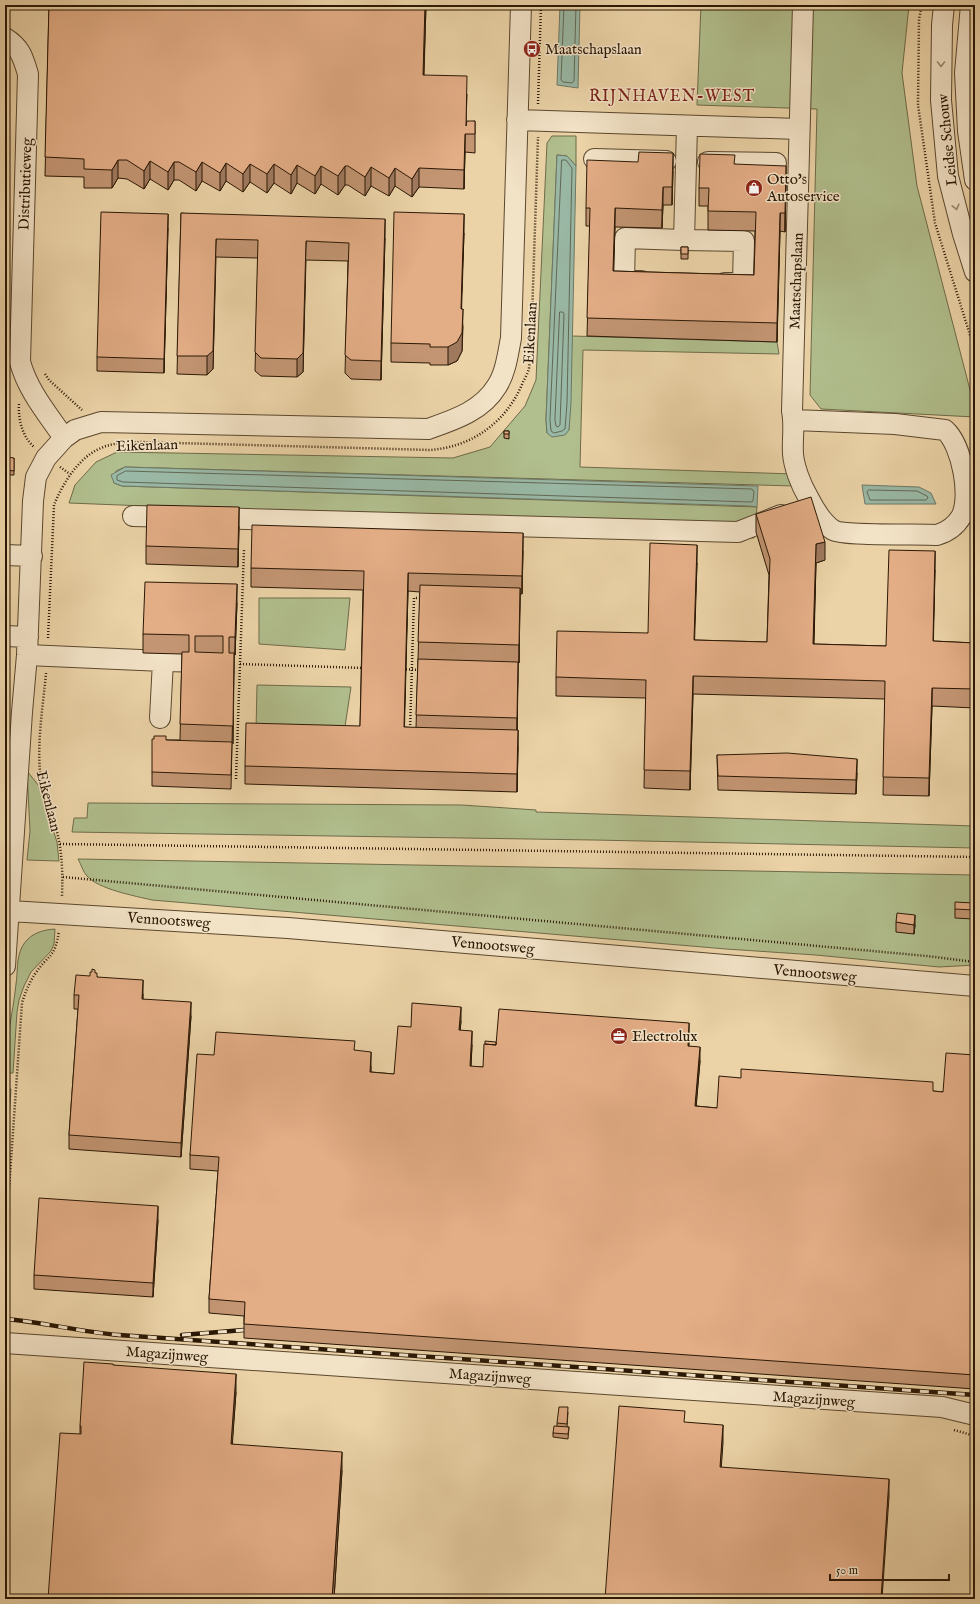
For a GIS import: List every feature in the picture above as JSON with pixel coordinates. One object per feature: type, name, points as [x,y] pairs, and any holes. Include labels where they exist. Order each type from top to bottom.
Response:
[{"type":"street","name":"Eikenlaan","points":[[5,966],[10,911],[22,712],[28,646],[33,501],[36,477],[46,458],[64,438],[75,430],[101,422],[428,429],[457,419],[481,404],[498,386],[505,367],[511,338],[521,5]]},
{"type":"street","name":"Maatschapslaan","points":[[794,427],[895,424],[945,430],[950,434],[963,465],[965,477],[964,502],[961,517],[948,531],[936,535],[849,533],[834,531],[819,517],[811,503],[804,489],[793,454],[794,427],[788,263],[799,128],[803,5]]},
{"type":"street","name":"Leidse Schouw","points":[[944,5],[942,25],[941,100],[948,176],[963,234],[975,272]]},
{"type":"street","name":"Leidse Schouw","points":[[971,5],[965,73],[968,131],[975,180]]},
{"type":"street","name":"Distributieweg","points":[[5,38],[15,44],[23,56],[28,74],[20,362],[24,378],[33,394],[64,438]]},
{"type":"street","points":[[517,120],[799,128]]},
{"type":"street","points":[[684,240],[687,126]]},
{"type":"street","points":[[594,160],[776,163]]},
{"type":"street","points":[[656,281],[624,281],[625,238],[744,241],[749,261],[743,283],[703,282]]},
{"type":"street","points":[[133,516],[738,532],[811,503]]},
{"type":"street","points":[[5,555],[32,556]]},
{"type":"street","points":[[5,636],[47,656],[217,662]]},
{"type":"street","points":[[160,718],[163,661]]},
{"type":"street","name":"Vennootsweg","points":[[10,911],[288,928],[975,986]]},
{"type":"street","name":"Magazijnweg","points":[[5,1343],[934,1407],[975,1415]]},
{"type":"path","name":"Eikenlaan","points":[[5,1247],[22,1003],[27,987],[35,973],[54,954],[57,945],[61,913],[63,877],[60,844],[53,818],[45,798],[41,781],[39,759],[47,656],[54,504],[70,474],[84,459],[101,448],[121,443],[142,442],[430,450],[447,449],[466,442],[487,430],[503,416],[518,395],[529,369],[531,347],[542,5]]},
{"type":"path","points":[[42,369],[49,380],[81,409],[101,448]]},
{"type":"path","points":[[236,779],[244,549]]},
{"type":"path","points":[[410,738],[414,598],[421,598]]},
{"type":"path","points":[[240,664],[370,668]]},
{"type":"path","points":[[398,669],[428,670]]},
{"type":"path","points":[[60,844],[975,857]]},
{"type":"path","name":"Vennootsweg","points":[[63,877],[975,962]]},
{"type":"green space","points":[[701,5],[909,5],[902,73],[917,186],[975,409],[975,417],[821,409],[810,395],[817,109],[697,105]]},
{"type":"green space","points":[[552,136],[576,136],[576,166],[567,156],[557,155],[546,420],[547,433],[569,430],[572,336],[777,342],[779,354],[583,350],[580,467],[794,474],[794,486],[125,467],[116,471],[114,483],[122,486],[757,507],[754,538],[146,519],[146,506],[69,503],[75,485],[96,462],[117,452],[453,458],[490,447],[525,406],[536,380],[547,143]]},
{"type":"green space","points":[[259,598],[350,598],[345,650],[259,644]]},
{"type":"green space","points":[[257,685],[351,687],[344,733],[256,731]]},
{"type":"green space","points":[[27,771],[39,786],[57,842],[59,861],[27,860],[30,831]]},
{"type":"green space","points":[[88,803],[462,805],[536,810],[536,812],[975,826],[975,848],[594,840],[72,832],[74,818],[87,818]]},
{"type":"green space","points":[[78,859],[975,875],[975,965],[939,967],[816,955],[726,949],[152,900],[99,885],[92,881],[86,874]]},
{"type":"green space","points":[[55,929],[54,944],[51,951],[31,972],[19,1000],[13,1073],[5,1073],[6,1050],[20,952],[28,939],[32,936],[45,930]]},
{"type":"green space","points":[[5,1088],[11,1089],[5,1181]]},
{"type":"water","points":[[560,5],[580,5],[578,88],[557,85]]},
{"type":"water","points":[[557,155],[567,156],[576,166],[571,403],[569,430],[565,435],[552,437],[547,433],[546,420]]},
{"type":"water","points":[[125,467],[758,486],[757,507],[122,486],[114,483],[111,475]]},
{"type":"water","points":[[862,485],[919,487],[931,493],[936,504],[865,504]]},
{"type":"building","points":[[49,5],[425,5],[423,75],[467,76],[466,126],[467,121],[475,121],[475,134],[465,134],[464,170],[419,168],[412,179],[395,168],[389,178],[371,167],[365,177],[348,166],[345,166],[338,176],[321,166],[315,176],[297,165],[291,175],[274,164],[267,174],[250,164],[243,174],[226,163],[220,173],[202,162],[196,172],[179,162],[174,162],[168,172],[150,161],[144,171],[127,160],[118,160],[112,170],[84,169],[84,159],[45,157]]},
{"type":"building","points":[[639,152],[673,153],[672,187],[663,187],[662,210],[615,208],[613,271],[754,275],[756,212],[708,211],[709,188],[699,188],[700,154],[735,155],[734,164],[786,166],[785,213],[780,213],[777,323],[587,318],[590,208],[586,208],[587,160],[638,162]]},
{"type":"building","points":[[101,212],[168,214],[164,359],[97,357]]},
{"type":"building","points":[[394,212],[464,214],[461,309],[463,309],[462,333],[457,342],[448,347],[430,347],[430,344],[391,343]]},
{"type":"building","points":[[181,213],[385,219],[381,361],[351,360],[345,355],[349,243],[306,241],[303,353],[297,359],[261,358],[255,352],[258,240],[216,239],[213,351],[207,356],[177,356]]},
{"type":"building","points":[[681,247],[688,247],[688,254],[681,254]]},
{"type":"building","points":[[504,431],[509,431],[509,434],[504,434]]},
{"type":"building","points":[[7,457],[14,458],[14,471],[7,470]]},
{"type":"building","points":[[811,497],[825,542],[816,544],[813,644],[886,646],[889,550],[935,551],[933,641],[975,643],[975,689],[932,688],[929,778],[883,777],[885,681],[693,676],[690,771],[644,770],[646,680],[556,677],[557,631],[648,633],[650,543],[697,545],[694,640],[767,642],[770,559],[756,514]]},
{"type":"building","points":[[147,505],[239,507],[238,549],[146,546]]},
{"type":"building","points":[[252,525],[523,533],[522,576],[408,573],[404,727],[518,730],[517,774],[245,766],[246,723],[360,726],[364,571],[251,568]]},
{"type":"building","points":[[145,582],[237,584],[235,637],[229,637],[229,653],[234,653],[233,726],[180,724],[182,652],[189,652],[189,635],[143,634]],"holes":[[[195,636],[223,636],[223,653],[195,652]]]},
{"type":"building","points":[[420,585],[520,588],[519,645],[418,642]]},
{"type":"building","points":[[418,659],[518,662],[517,718],[416,715]]},
{"type":"building","points":[[154,736],[166,736],[166,740],[232,742],[231,775],[152,772],[152,739],[154,739]]},
{"type":"building","points":[[787,753],[857,759],[856,780],[718,776],[717,755]]},
{"type":"building","points":[[955,902],[973,903],[973,910],[955,909]]},
{"type":"building","points":[[897,913],[915,915],[914,925],[896,922]]},
{"type":"building","points":[[92,969],[95,970],[95,973],[97,973],[97,977],[143,980],[142,999],[191,1002],[181,1143],[69,1135],[79,995],[74,995],[76,975],[90,976]]},
{"type":"building","points":[[412,1003],[461,1007],[459,1030],[472,1031],[470,1066],[483,1067],[484,1044],[496,1045],[499,1009],[689,1023],[688,1046],[700,1047],[695,1106],[717,1108],[719,1076],[741,1078],[741,1069],[933,1082],[933,1091],[943,1092],[946,1053],[975,1055],[975,1375],[244,1324],[245,1302],[209,1299],[219,1157],[190,1155],[197,1054],[214,1055],[216,1032],[355,1041],[354,1050],[371,1052],[370,1072],[394,1074],[398,1026],[411,1027]]},
{"type":"building","points":[[485,1041],[496,1042],[496,1045],[485,1044]]},
{"type":"building","points":[[39,1198],[158,1206],[153,1283],[34,1275]]},
{"type":"building","points":[[84,1362],[236,1374],[231,1444],[342,1452],[332,1599],[48,1599],[60,1433],[81,1434],[80,1426]]},
{"type":"building","points":[[619,1406],[685,1411],[684,1422],[723,1425],[720,1467],[889,1479],[881,1599],[605,1599]]},
{"type":"building","points":[[559,1407],[568,1407],[567,1424],[557,1423]]},
{"type":"building","points":[[554,1426],[569,1427],[568,1434],[553,1433]]},
{"type":"railway","points":[[5,1319],[119,1335],[975,1395]]},
{"type":"railway","points":[[182,1335],[244,1330]]},
{"type":"place","name":"Maatschapslaan","points":[[532,49]]},
{"type":"place","name":"Otto's Autoservice","points":[[754,188]]},
{"type":"place","name":"Electrolux","points":[[619,1036]]},
{"type":"district","name":"RIJNHAVEN-WEST","points":[[672,95]]}]
